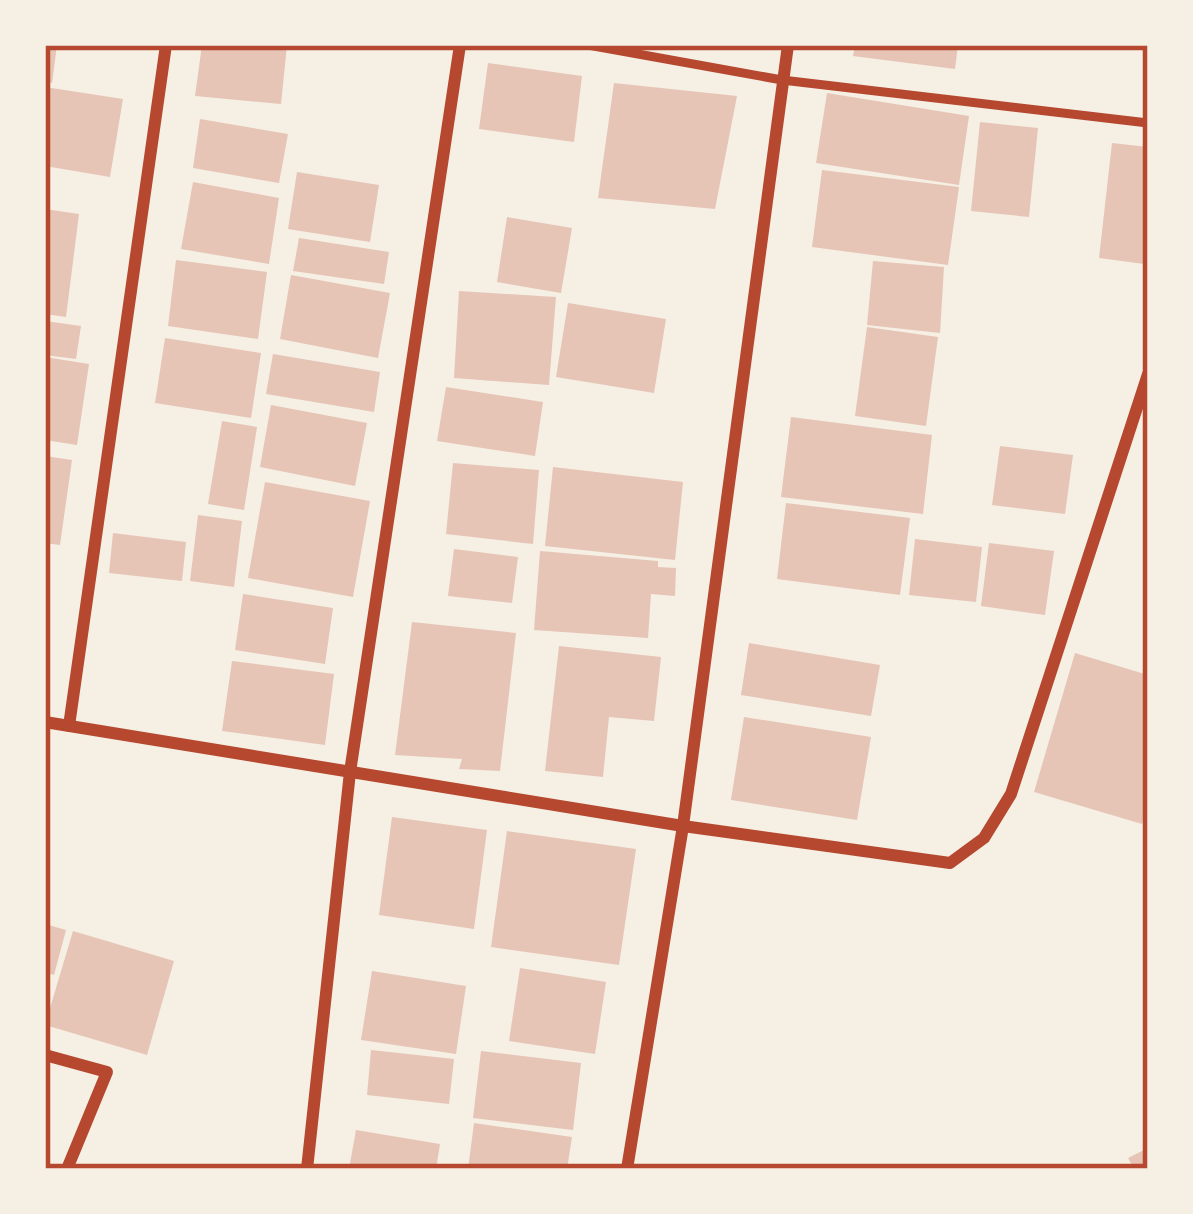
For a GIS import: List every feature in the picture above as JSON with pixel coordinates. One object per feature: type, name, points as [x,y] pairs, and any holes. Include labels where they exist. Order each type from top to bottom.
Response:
[{"type":"street","points":[[69,726],[166,45]]},
{"type":"street","points":[[307,1169],[350,772],[460,45]]},
{"type":"street","points":[[627,1169],[682,826],[788,45]]},
{"type":"street","points":[[45,722],[682,826],[950,863],[984,838],[1011,794],[1148,374]]},
{"type":"street","points":[[45,1055],[107,1072],[67,1169]]},
{"type":"lane","points":[[588,45],[782,80],[1148,123]]},
{"type":"building","points":[[45,45],[57,45],[52,83],[45,82]]},
{"type":"building","points":[[202,45],[287,45],[281,104],[195,96]]},
{"type":"building","points":[[855,45],[958,45],[955,69],[853,56]]},
{"type":"building","points":[[488,63],[582,76],[574,142],[479,129]]},
{"type":"building","points":[[614,83],[737,96],[715,209],[598,198]]},
{"type":"building","points":[[45,87],[123,99],[110,177],[45,166]]},
{"type":"building","points":[[827,93],[969,116],[959,185],[816,163]]},
{"type":"building","points":[[200,119],[288,134],[279,183],[193,168]]},
{"type":"building","points":[[980,122],[1038,128],[1029,217],[971,211]]},
{"type":"building","points":[[1112,143],[1148,147],[1144,264],[1099,258]]},
{"type":"building","points":[[822,170],[959,187],[948,265],[812,247]]},
{"type":"building","points":[[297,172],[379,185],[370,242],[288,229]]},
{"type":"building","points":[[193,182],[279,198],[269,264],[181,249]]},
{"type":"building","points":[[45,209],[79,214],[66,317],[45,314]]},
{"type":"building","points":[[507,217],[572,228],[561,293],[497,282]]},
{"type":"building","points":[[299,238],[389,252],[384,284],[293,271]]},
{"type":"building","points":[[176,260],[267,272],[258,339],[168,326]]},
{"type":"building","points":[[873,261],[944,267],[940,333],[867,325]]},
{"type":"building","points":[[291,275],[390,293],[378,358],[280,339]]},
{"type":"building","points":[[459,291],[556,297],[549,385],[454,378]]},
{"type":"building","points":[[568,303],[666,319],[654,393],[556,377]]},
{"type":"building","points":[[45,321],[81,326],[76,359],[45,355]]},
{"type":"building","points":[[867,327],[938,337],[926,426],[855,416]]},
{"type":"building","points":[[165,338],[261,353],[251,418],[155,403]]},
{"type":"building","points":[[273,354],[380,372],[374,412],[266,394]]},
{"type":"building","points":[[45,357],[89,364],[77,445],[45,440]]},
{"type":"building","points":[[446,387],[543,402],[535,456],[437,441]]},
{"type":"building","points":[[271,405],[367,423],[355,486],[260,467]]},
{"type":"building","points":[[791,417],[932,435],[923,514],[781,497]]},
{"type":"building","points":[[222,421],[257,427],[244,510],[208,504]]},
{"type":"building","points":[[1000,446],[1073,455],[1065,514],[992,505]]},
{"type":"building","points":[[45,456],[72,460],[60,545],[45,543]]},
{"type":"building","points":[[453,463],[539,470],[533,544],[446,534]]},
{"type":"building","points":[[553,467],[683,482],[675,560],[545,546]]},
{"type":"building","points":[[265,482],[370,501],[353,597],[248,578]]},
{"type":"building","points":[[786,503],[910,518],[900,595],[777,579]]},
{"type":"building","points":[[198,515],[242,521],[234,587],[190,581]]},
{"type":"building","points":[[113,533],[186,542],[182,581],[109,573]]},
{"type":"building","points":[[915,539],[982,547],[976,602],[909,595]]},
{"type":"building","points":[[989,543],[1054,551],[1045,615],[981,606]]},
{"type":"building","points":[[454,549],[518,557],[512,603],[448,596]]},
{"type":"building","points":[[540,551],[658,561],[658,567],[676,568],[675,596],[651,594],[648,638],[534,630]]},
{"type":"building","points":[[243,594],[333,608],[325,664],[235,650]]},
{"type":"building","points":[[412,622],[516,633],[500,771],[459,769],[462,759],[395,755]]},
{"type":"building","points":[[749,643],[880,665],[871,716],[741,695]]},
{"type":"building","points":[[559,646],[661,657],[654,721],[609,717],[603,777],[545,771]]},
{"type":"building","points":[[1075,653],[1148,675],[1148,803],[1142,824],[1034,792]]},
{"type":"building","points":[[232,661],[334,674],[325,745],[222,731]]},
{"type":"building","points":[[744,717],[871,737],[857,820],[731,800]]},
{"type":"building","points":[[392,817],[487,830],[474,929],[379,915]]},
{"type":"building","points":[[507,831],[636,849],[619,965],[491,947]]},
{"type":"building","points":[[45,924],[66,930],[54,975],[45,972]]},
{"type":"building","points":[[73,931],[174,961],[147,1055],[45,1025]]},
{"type":"building","points":[[520,968],[606,982],[595,1054],[509,1041]]},
{"type":"building","points":[[372,971],[466,986],[456,1054],[361,1040]]},
{"type":"building","points":[[371,1050],[454,1059],[449,1104],[367,1095]]},
{"type":"building","points":[[481,1051],[581,1063],[573,1130],[473,1118]]},
{"type":"building","points":[[474,1123],[572,1137],[567,1169],[468,1169]]},
{"type":"building","points":[[356,1130],[440,1144],[436,1169],[349,1169]]},
{"type":"building","points":[[1148,1148],[1148,1169],[1134,1169],[1128,1158]]}]
